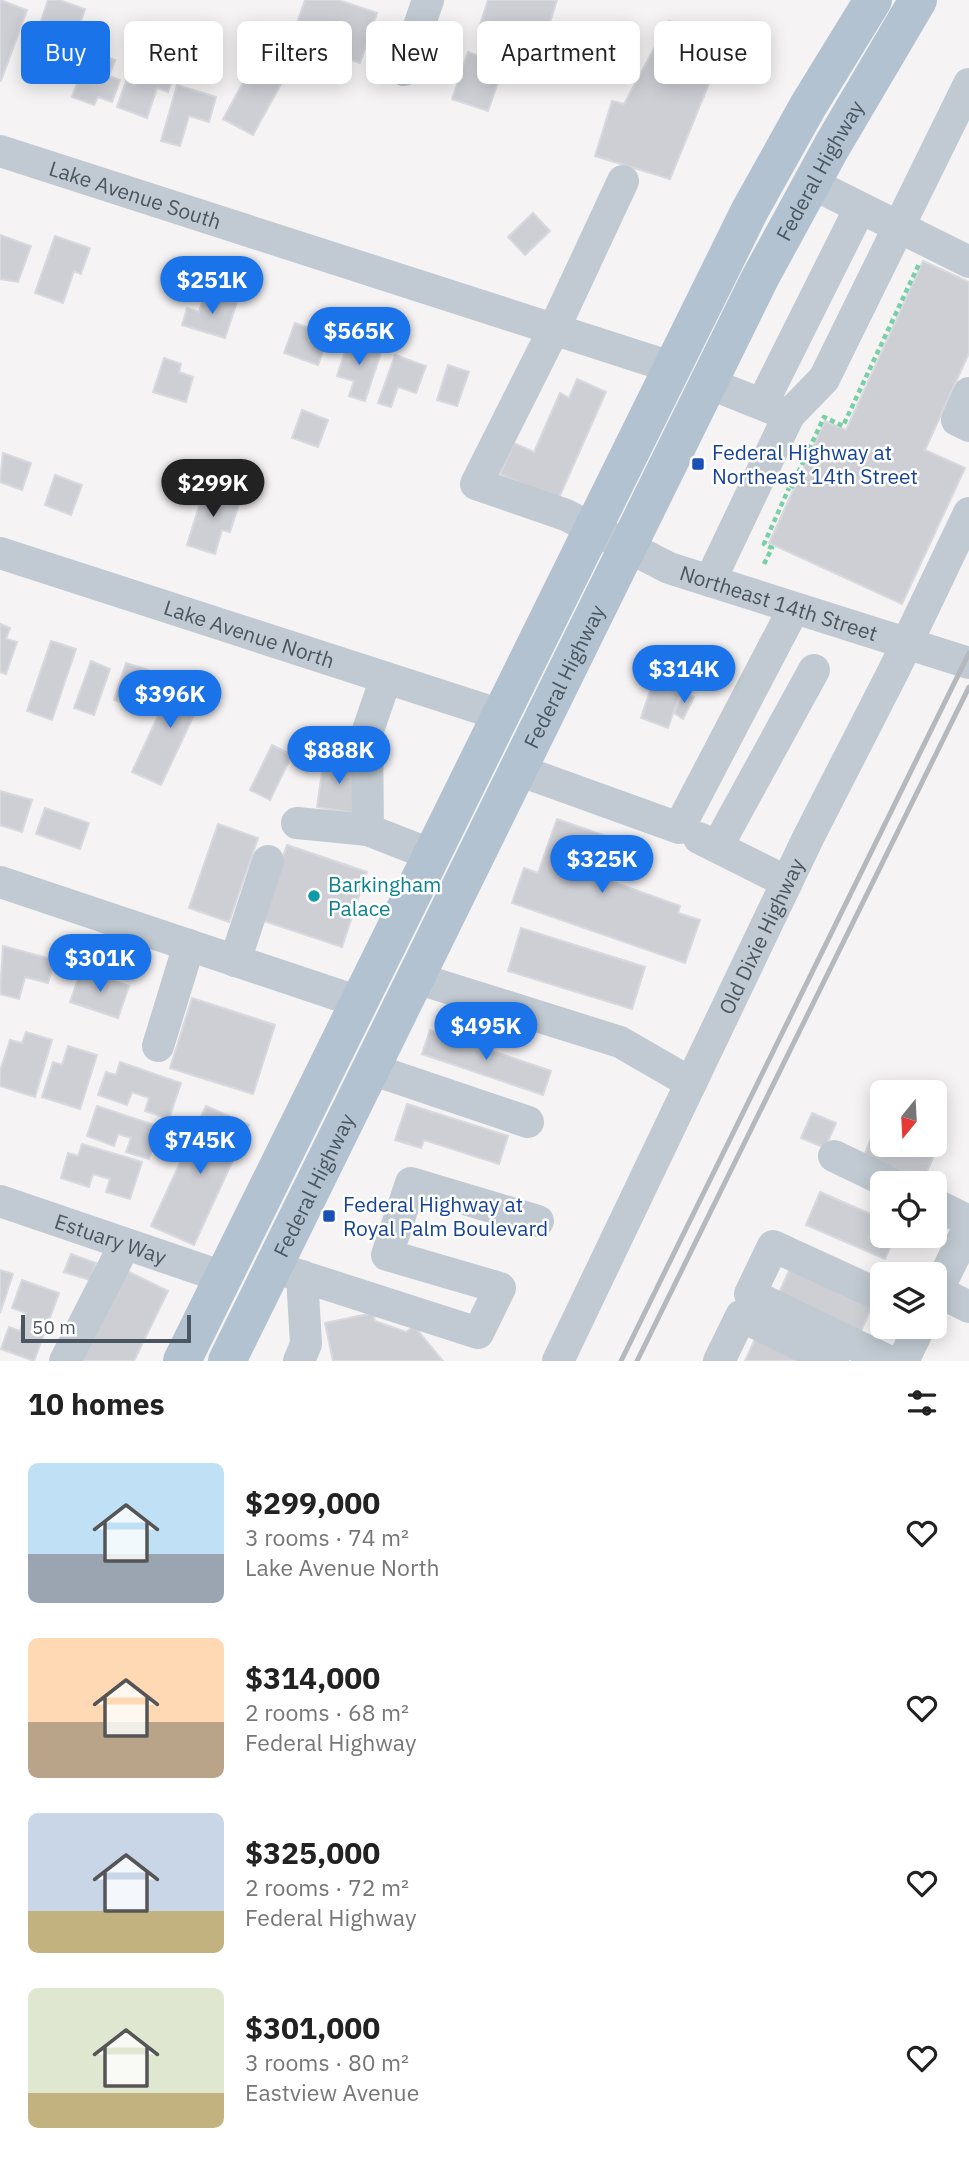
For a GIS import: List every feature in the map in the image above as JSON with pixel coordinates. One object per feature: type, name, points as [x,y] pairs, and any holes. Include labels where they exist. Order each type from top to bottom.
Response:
[{"type":"main road","name":"Federal Highway","points":[[182,1361],[671,367],[767,178],[873,0]]},
{"type":"main road","name":"Federal Highway","points":[[227,1361],[287,1272],[371,1069],[708,383],[811,184],[918,0]]},
{"type":"main road","points":[[359,1002],[371,1069]]},
{"type":"street","points":[[421,21],[428,0]]},
{"type":"street","points":[[775,409],[824,379],[969,84]]},
{"type":"street","name":"Lake Avenue South","points":[[0,151],[671,367]]},
{"type":"street","points":[[554,329],[623,181]]},
{"type":"street","points":[[811,184],[969,262]]},
{"type":"street","points":[[710,581],[761,475],[775,409],[860,208]]},
{"type":"street","name":"Northeast 14th Street","points":[[554,329],[476,484],[566,515],[669,568],[969,663]]},
{"type":"street","points":[[708,383],[775,409]]},
{"type":"street","points":[[969,393],[957,420],[969,426]]},
{"type":"street","name":"Old Dixie Highway","points":[[558,1361],[787,882],[907,644],[969,513]]},
{"type":"street","name":"Lake Avenue North","points":[[0,553],[501,715]]},
{"type":"street","points":[[679,828],[794,608]]},
{"type":"street","points":[[717,847],[814,670]]},
{"type":"street","points":[[368,830],[367,733],[386,678]]},
{"type":"street","points":[[517,770],[679,828],[787,882]]},
{"type":"street","points":[[297,823],[368,830],[432,855]]},
{"type":"street","points":[[235,961],[268,861]]},
{"type":"street","points":[[0,883],[359,1002]]},
{"type":"street","points":[[158,1046],[189,945]]},
{"type":"street","points":[[416,978],[620,1042],[691,1083]]},
{"type":"street","points":[[371,1069],[528,1122]]},
{"type":"street","points":[[834,1156],[870,1173]]},
{"type":"street","points":[[287,1272],[477,1347],[500,1288],[387,1255],[411,1183],[538,1221]]},
{"type":"street","name":"Estuary Way","points":[[0,1201],[223,1277]]},
{"type":"street","points":[[947,1210],[969,1221]]},
{"type":"street","points":[[947,1272],[969,1227]]},
{"type":"street","points":[[65,1361],[125,1244]]},
{"type":"street","points":[[870,1290],[774,1246],[750,1294],[888,1361]]},
{"type":"street","points":[[287,1272],[306,1344],[299,1361]]},
{"type":"street","points":[[947,1298],[969,1307]]},
{"type":"street","points":[[719,1361],[741,1316],[834,1361]]},
{"type":"street","points":[[903,1361],[914,1339]]},
{"type":"path","points":[[764,564],[772,548],[764,544],[824,418],[843,426],[930,243]]},
{"type":"path","points":[[761,475],[791,488]]},
{"type":"building","points":[[0,0],[27,10],[0,81]]},
{"type":"building","points":[[48,0],[59,0],[85,9],[81,21],[41,21]]},
{"type":"building","points":[[305,0],[338,0],[377,13],[374,21],[366,21],[366,45],[360,63],[352,60],[352,21],[298,21]]},
{"type":"building","points":[[488,0],[557,0],[550,21],[481,21]]},
{"type":"building","points":[[654,49],[654,84],[709,84],[670,179],[595,156],[612,101],[624,104],[635,84],[640,84],[640,74]]},
{"type":"building","points":[[468,52],[477,55],[477,84],[497,84],[488,111],[452,99],[457,84],[463,84],[463,67]]},
{"type":"building","points":[[110,58],[115,60],[110,73]]},
{"type":"building","points":[[110,76],[120,80],[112,102],[98,97],[94,105],[72,97],[77,84],[110,84]]},
{"type":"building","points":[[125,84],[171,84],[168,92],[157,88],[147,118],[117,107]]},
{"type":"building","points":[[242,84],[281,84],[253,135],[223,119]]},
{"type":"building","points":[[177,85],[216,97],[209,122],[189,116],[180,146],[161,141]]},
{"type":"building","points":[[533,213],[550,231],[525,255],[508,237]]},
{"type":"building","points":[[0,235],[31,246],[18,282],[0,279]]},
{"type":"building","points":[[55,236],[90,248],[81,274],[74,271],[63,303],[35,293]]},
{"type":"building","points":[[923,261],[969,282],[969,353],[925,450],[965,468],[902,604],[769,543],[825,421],[846,430]]},
{"type":"building","points":[[205,293],[237,302],[225,338],[182,325],[187,308],[199,312]]},
{"type":"building","points":[[295,323],[329,335],[318,365],[284,353]]},
{"type":"building","points":[[349,339],[382,349],[365,401],[349,396],[354,381],[337,376]]},
{"type":"building","points":[[395,355],[426,366],[416,393],[398,387],[391,407],[378,403]]},
{"type":"building","points":[[164,358],[181,364],[179,372],[193,377],[186,402],[153,392]]},
{"type":"building","points":[[448,365],[469,372],[457,406],[437,400]]},
{"type":"building","points":[[577,379],[606,392],[558,500],[500,474],[514,443],[534,452],[560,393],[569,398]]},
{"type":"building","points":[[302,410],[328,420],[318,447],[292,438]]},
{"type":"building","points":[[3,453],[31,463],[22,490],[0,482]]},
{"type":"building","points":[[55,475],[82,485],[71,515],[45,505]]},
{"type":"building","points":[[205,487],[241,498],[230,532],[222,530],[215,554],[187,545]]},
{"type":"building","points":[[0,624],[10,628],[6,639],[17,642],[6,674],[0,672]]},
{"type":"building","points":[[51,641],[76,649],[52,720],[27,711]]},
{"type":"building","points":[[91,661],[110,669],[94,715],[74,708]]},
{"type":"building","points":[[126,663],[148,670],[136,708],[114,700]]},
{"type":"building","points":[[657,670],[685,679],[668,728],[641,718]]},
{"type":"building","points":[[197,674],[210,681],[161,785],[132,772],[174,681],[190,689]]},
{"type":"building","points":[[684,692],[694,697],[683,719],[674,713]]},
{"type":"building","points":[[272,745],[292,755],[270,800],[250,790]]},
{"type":"building","points":[[324,759],[361,765],[354,813],[317,807]]},
{"type":"building","points":[[0,791],[32,800],[22,832],[0,825]]},
{"type":"building","points":[[45,808],[89,823],[80,849],[36,834]]},
{"type":"building","points":[[557,819],[626,843],[613,882],[680,906],[678,913],[700,920],[685,963],[512,903],[524,868],[538,873]]},
{"type":"building","points":[[218,824],[258,838],[229,922],[189,908]]},
{"type":"building","name":"Barkingham Palace","points":[[287,845],[367,872],[342,947],[261,920]]},
{"type":"building","points":[[521,928],[645,967],[632,1009],[508,971]]},
{"type":"building","points":[[3,946],[55,960],[48,983],[25,977],[19,999],[0,994]]},
{"type":"building","points":[[81,970],[129,986],[118,1018],[70,1002]]},
{"type":"building","points":[[192,998],[275,1025],[253,1094],[170,1068]]},
{"type":"building","points":[[430,1030],[551,1071],[543,1095],[422,1054]]},
{"type":"building","points":[[26,1032],[52,1040],[35,1097],[0,1086],[0,1071],[10,1040],[22,1043]]},
{"type":"building","points":[[68,1046],[97,1055],[80,1109],[42,1097],[53,1062],[62,1065]]},
{"type":"building","points":[[120,1062],[181,1083],[169,1119],[145,1111],[149,1098],[132,1092],[127,1105],[98,1095],[106,1072],[116,1075]]},
{"type":"building","points":[[407,1104],[508,1136],[499,1164],[424,1140],[421,1148],[395,1140]]},
{"type":"building","points":[[97,1106],[160,1127],[149,1159],[126,1152],[131,1138],[118,1134],[114,1146],[87,1136]]},
{"type":"building","points":[[206,1106],[249,1125],[194,1245],[151,1226]]},
{"type":"building","points":[[812,1113],[836,1123],[825,1148],[801,1138]]},
{"type":"building","points":[[870,1141],[870,1157],[933,1157],[927,1171],[894,1171],[863,1158]]},
{"type":"building","points":[[82,1144],[142,1162],[130,1199],[106,1192],[110,1179],[93,1174],[89,1187],[61,1178],[68,1153],[78,1156]]},
{"type":"building","points":[[820,1192],[870,1214],[870,1248],[890,1248],[885,1259],[806,1225]]},
{"type":"building","points":[[71,1254],[96,1263],[90,1280],[64,1272]]},
{"type":"building","points":[[791,1266],[870,1300],[870,1311],[858,1338],[775,1302]]},
{"type":"building","points":[[0,1270],[13,1274],[0,1313]]},
{"type":"building","points":[[125,1270],[168,1291],[134,1361],[81,1361]]},
{"type":"building","points":[[22,1280],[59,1293],[34,1361],[1,1349],[9,1327],[20,1331],[26,1313],[12,1308]]},
{"type":"building","points":[[373,1313],[375,1321],[406,1332],[414,1326],[443,1361],[333,1361],[325,1323]]},
{"type":"building","points":[[756,1337],[809,1361],[745,1361]]},
{"type":"railway","points":[[621,1361],[969,653]]},
{"type":"railway","points":[[637,1361],[969,687]]},
{"type":"place","name":"Federal Highway at Northeast 14th Street","points":[[698,464]]},
{"type":"place","name":"Barkingham Palace","points":[[314,896]]},
{"type":"place","name":"Federal Highway at Royal Palm Boulevard","points":[[329,1216]]}]
